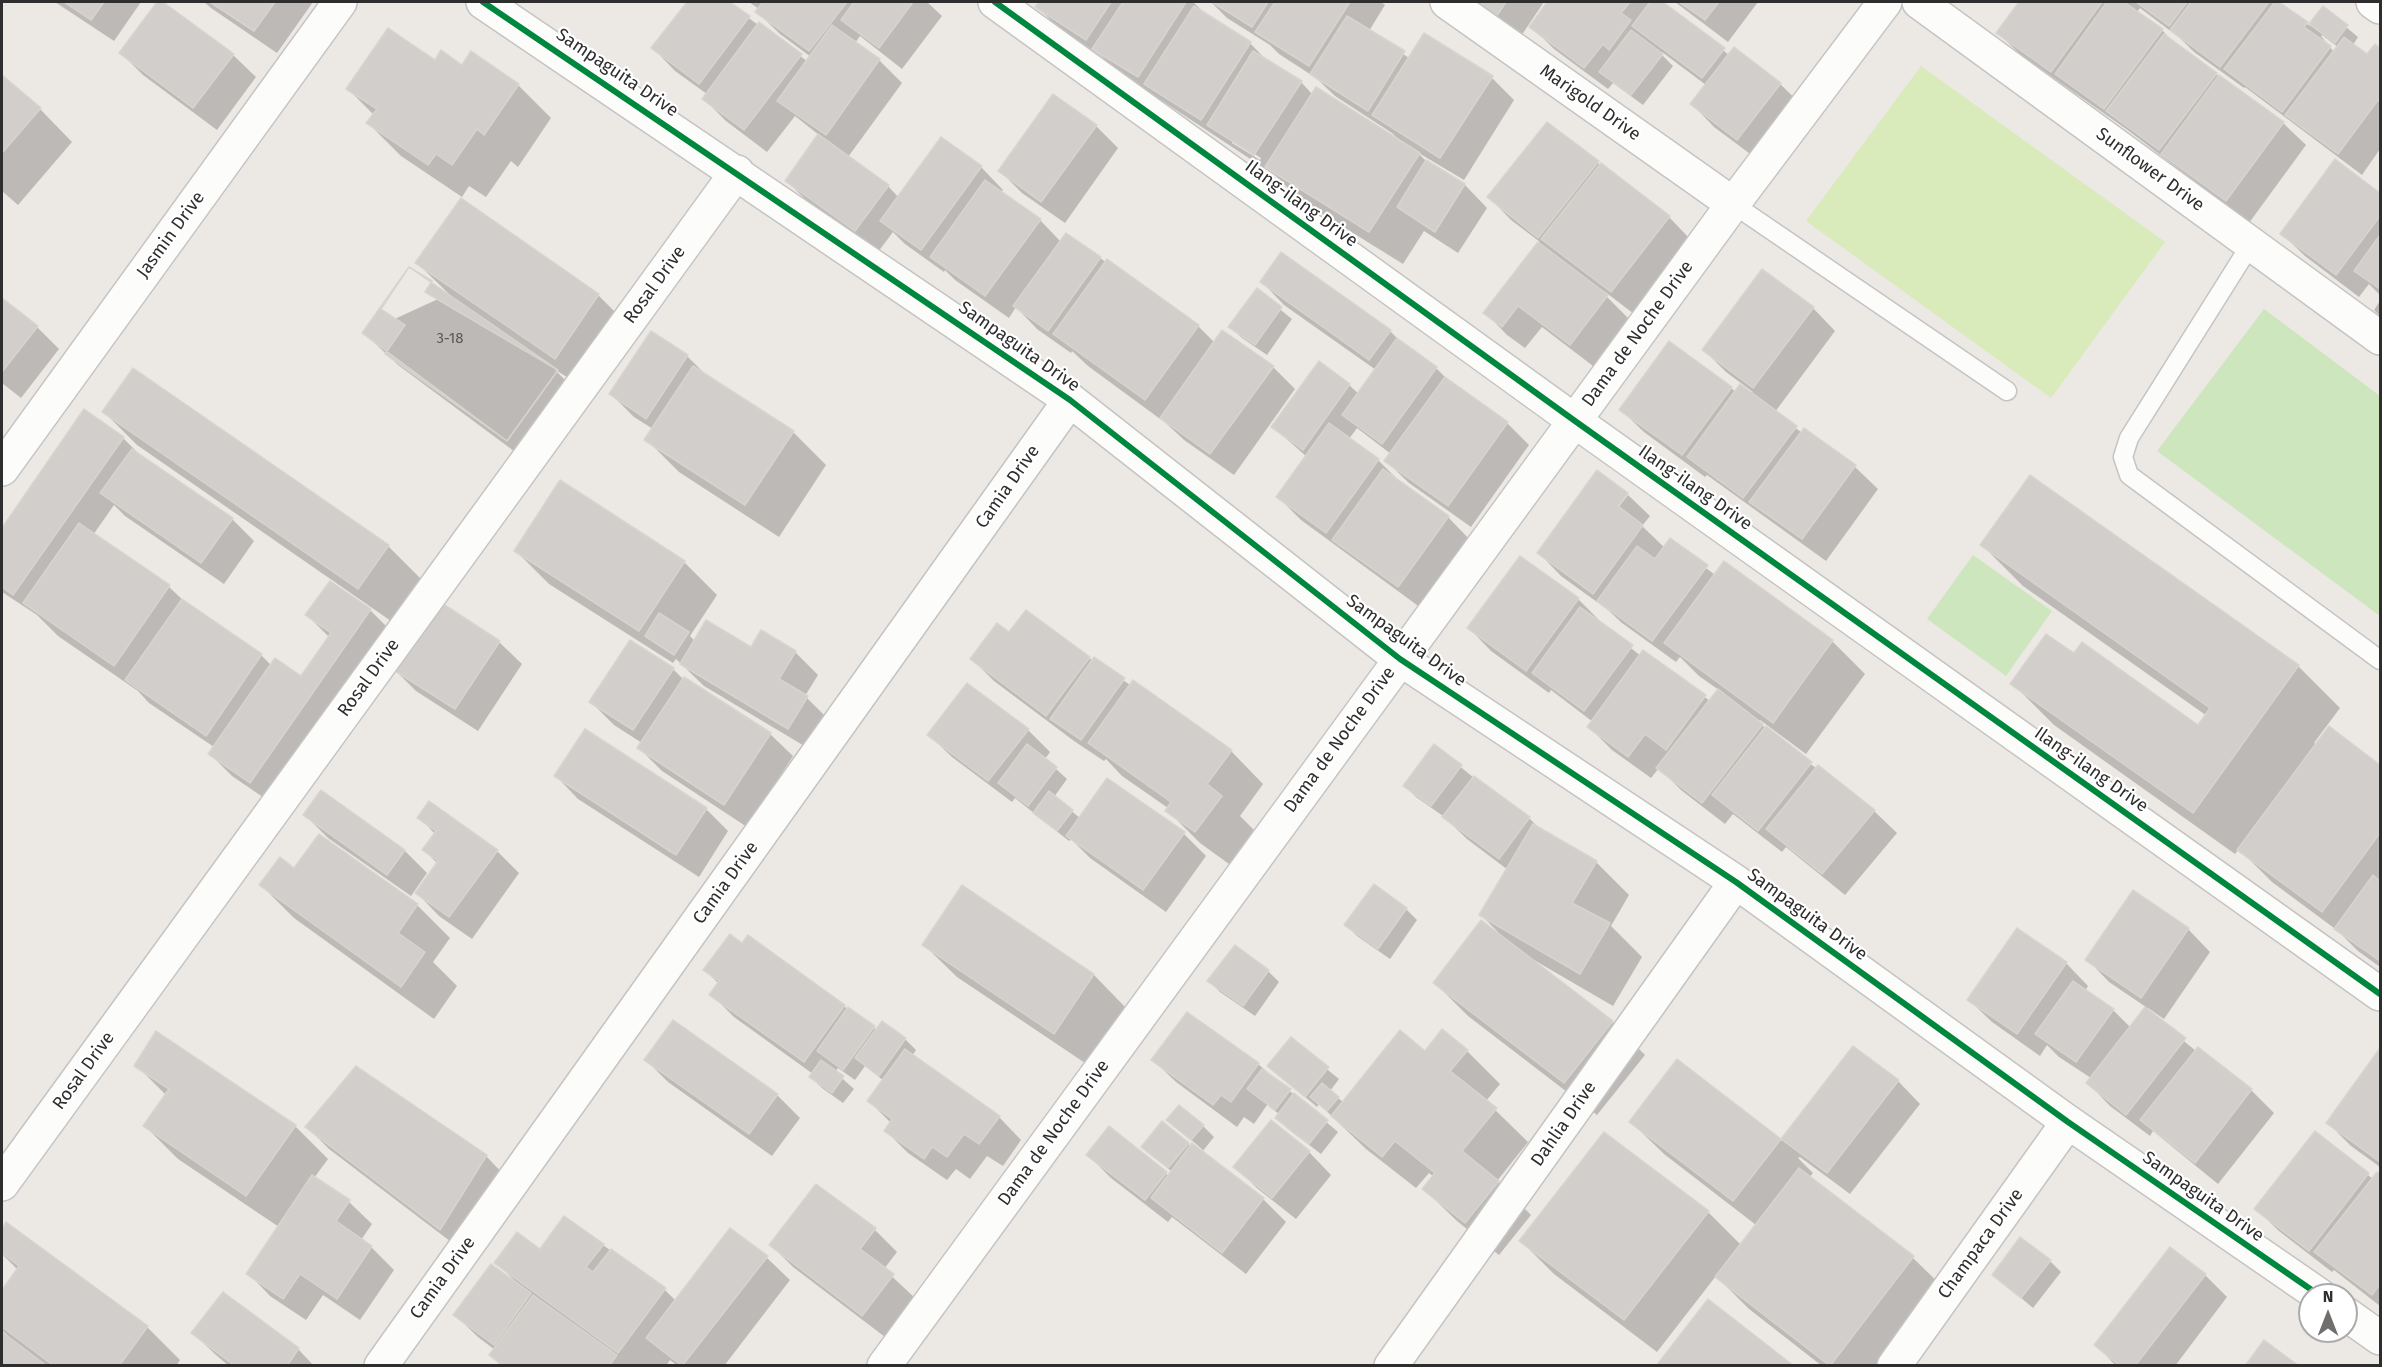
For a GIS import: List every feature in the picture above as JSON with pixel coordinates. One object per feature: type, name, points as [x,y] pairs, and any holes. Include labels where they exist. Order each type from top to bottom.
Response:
[{"type":"street","name":"Jasmin Drive","points":[[2,469],[340,2]]},
{"type":"street","name":"Sampaguita Drive","points":[[483,2],[737,172],[1070,400],[1400,659],[1736,882],[2068,1122],[2302,1283]]},
{"type":"street","name":"Ilang-ilang Drive","points":[[995,2],[1575,421],[2380,994]]},
{"type":"street","name":"Marigold Drive","points":[[1447,2],[1733,204]]},
{"type":"street","name":"Dama de Noche Drive","points":[[884,1365],[1733,204],[1885,2]]},
{"type":"street","name":"Sunflower Drive","points":[[1919,2],[2380,338]]},
{"type":"street","points":[[2373,2],[2380,7]]},
{"type":"street","name":"Rosal Drive","points":[[2,1184],[737,172]]},
{"type":"street","name":"Camia Drive","points":[[381,1365],[1070,400]]},
{"type":"street","name":"Dahlia Drive","points":[[1391,1365],[1736,882]]},
{"type":"street","name":"Champaca Drive","points":[[1894,1365],[2068,1122]]},
{"type":"street","points":[[2358,1322],[2380,1338]]},
{"type":"lane","points":[[1733,204],[2007,391]]},
{"type":"lane","points":[[2251,244],[2130,438],[2123,457],[2130,475],[2380,660]]},
{"type":"green space","points":[[1921,66],[2165,242],[2051,398],[1806,221]]},
{"type":"green space","points":[[2264,309],[2380,396],[2380,616],[2157,451]]},
{"type":"green space","points":[[1973,555],[2052,611],[2006,676],[1927,619]]},
{"type":"building","points":[[64,2],[104,2],[91,20]]},
{"type":"building","points":[[157,2],[163,2],[234,54],[193,108],[119,53]]},
{"type":"building","points":[[210,2],[275,2],[254,31]]},
{"type":"building","points":[[687,2],[730,2],[750,16],[699,84],[651,48]]},
{"type":"building","points":[[763,2],[847,2],[809,51],[755,12]]},
{"type":"building","points":[[854,2],[913,2],[879,48],[841,20]]},
{"type":"building","points":[[1039,2],[1111,2],[1086,40],[1035,7]]},
{"type":"building","points":[[1123,2],[1186,2],[1138,77],[1092,49]]},
{"type":"building","points":[[1212,2],[1268,2],[1252,27]]},
{"type":"building","points":[[1275,2],[1350,2],[1309,66],[1255,32]]},
{"type":"building","points":[[1473,2],[1506,2],[1496,17]]},
{"type":"building","points":[[1547,2],[1630,2],[1621,13],[1631,20],[1609,50],[1603,44],[1584,68],[1529,27]]},
{"type":"building","points":[[1650,2],[1663,2],[1725,48],[1702,78],[1632,26]]},
{"type":"building","points":[[1679,2],[1719,2],[1705,20]]},
{"type":"building","points":[[2019,2],[2102,2],[2051,72],[1996,33]]},
{"type":"building","points":[[2107,2],[2124,2],[2163,29],[2104,109],[2055,74]]},
{"type":"building","points":[[2136,2],[2187,2],[2169,26]]},
{"type":"building","points":[[2191,2],[2269,2],[2220,67],[2170,30]]},
{"type":"building","points":[[2275,2],[2279,2],[2308,22],[2304,27],[2331,46],[2282,112],[2224,69]]},
{"type":"building","points":[[1194,6],[1251,42],[1201,120],[1144,84]]},
{"type":"building","points":[[2323,6],[2348,25],[2335,43],[2309,24]]},
{"type":"building","points":[[1347,16],[1405,51],[1368,111],[1310,74]]},
{"type":"building","points":[[759,22],[802,54],[744,130],[702,99]]},
{"type":"building","points":[[832,25],[880,59],[826,135],[777,101]]},
{"type":"building","points":[[388,28],[435,60],[441,50],[462,65],[471,51],[519,84],[484,135],[477,129],[452,165],[436,154],[428,165],[366,123],[377,109],[346,89]]},
{"type":"building","points":[[1631,30],[1663,54],[1631,95],[1599,72]]},
{"type":"building","points":[[1424,33],[1493,76],[1440,158],[1372,115]]},
{"type":"building","points":[[2164,34],[2217,73],[2159,150],[2106,111]]},
{"type":"building","points":[[2344,37],[2367,54],[2375,44],[2380,48],[2380,102],[2378,100],[2338,154],[2285,115]]},
{"type":"building","points":[[1734,47],[1781,83],[1737,140],[1690,104]]},
{"type":"building","points":[[1253,51],[1302,81],[1254,155],[1207,125]]},
{"type":"building","points":[[2,75],[41,108],[2,153]]},
{"type":"building","points":[[2219,75],[2284,122],[2226,201],[2161,154]]},
{"type":"building","points":[[1316,87],[1420,153],[1369,232],[1265,167]]},
{"type":"building","points":[[1053,94],[1097,125],[1041,202],[998,171]]},
{"type":"building","points":[[1547,122],[1599,161],[1538,238],[1487,197]]},
{"type":"building","points":[[818,134],[889,185],[855,231],[785,181]]},
{"type":"building","points":[[941,137],[982,166],[921,250],[880,221]]},
{"type":"building","points":[[2335,159],[2380,193],[2380,216],[2336,275],[2280,234]]},
{"type":"building","points":[[1426,160],[1465,184],[1435,232],[1397,207]]},
{"type":"building","points":[[1601,163],[1670,216],[1611,292],[1541,239]]},
{"type":"building","points":[[985,180],[1041,219],[985,296],[930,257]]},
{"type":"building","points":[[461,198],[599,294],[555,359],[415,263]]},
{"type":"building","points":[[1066,233],[1101,257],[1048,331],[1013,306]]},
{"type":"building","points":[[2380,235],[2380,289],[2354,271]]},
{"type":"building","points":[[1538,242],[1608,295],[1570,345],[1518,306],[1502,327],[1483,313]]},
{"type":"building","points":[[1281,252],[1391,330],[1369,360],[1260,282]]},
{"type":"building","points":[[1107,259],[1199,325],[1145,400],[1053,334]]},
{"type":"building","points":[[409,267],[432,281],[425,292],[558,370],[507,441],[385,354],[405,325],[381,309]]},
{"type":"building","points":[[409,267],[558,370],[507,441],[362,333]]},
{"type":"building","points":[[1762,269],[1814,307],[1753,388],[1702,350]]},
{"type":"building","points":[[1257,288],[1282,307],[1255,345],[1228,327]]},
{"type":"building","points":[[2,298],[38,326],[2,372]]},
{"type":"building","points":[[1222,330],[1274,366],[1210,454],[1160,418]]},
{"type":"building","points":[[651,331],[688,355],[646,419],[609,394]]},
{"type":"building","points":[[1397,338],[1437,367],[1382,444],[1342,415]]},
{"type":"building","points":[[1669,341],[1732,387],[1682,455],[1619,410]]},
{"type":"building","points":[[1319,361],[1350,384],[1303,450],[1271,427]]},
{"type":"building","points":[[693,366],[794,431],[745,505],[644,440]]},
{"type":"building","points":[[133,368],[389,545],[358,589],[102,412]]},
{"type":"building","points":[[1445,377],[1508,422],[1448,506],[1384,461]]},
{"type":"building","points":[[1740,384],[1797,426],[1743,498],[1687,457]]},
{"type":"building","points":[[84,409],[124,437],[13,595],[2,587],[2,528]]},
{"type":"building","points":[[1329,423],[1379,459],[1326,533],[1276,497]]},
{"type":"building","points":[[1804,428],[1856,465],[1802,539],[1749,502]]},
{"type":"building","points":[[132,449],[233,518],[201,563],[100,493]]},
{"type":"building","points":[[1383,469],[1449,516],[1398,587],[1332,540]]},
{"type":"building","points":[[1597,470],[1628,493],[1618,506],[1643,525],[1593,594],[1537,553]]},
{"type":"building","points":[[2030,475],[2299,665],[2193,813],[2010,684],[2046,634],[2074,653],[2082,642],[2198,725],[2210,708],[1980,545]]},
{"type":"building","points":[[560,480],[685,561],[639,631],[514,551]]},
{"type":"building","points":[[79,523],[170,585],[114,666],[23,603]]},
{"type":"building","points":[[1670,538],[1708,565],[1652,641],[1597,601],[1637,546],[1655,559]]},
{"type":"building","points":[[1520,556],[1579,598],[1526,671],[1467,628]]},
{"type":"building","points":[[1724,561],[1833,640],[1773,723],[1664,643]]},
{"type":"building","points":[[330,581],[371,609],[250,783],[208,754],[275,658],[301,676],[331,633],[305,615]]},
{"type":"building","points":[[182,599],[262,654],[206,736],[125,680]]},
{"type":"building","points":[[437,600],[500,641],[455,709],[392,669]]},
{"type":"building","points":[[1580,607],[1633,645],[1584,711],[1532,673]]},
{"type":"building","points":[[1026,610],[1090,657],[1046,716],[970,659],[997,623],[1009,632]]},
{"type":"building","points":[[659,613],[689,632],[674,655],[645,636]]},
{"type":"building","points":[[706,620],[751,647],[761,630],[796,651],[779,679],[808,696],[788,729],[680,664]]},
{"type":"building","points":[[630,640],[674,668],[633,730],[589,702]]},
{"type":"building","points":[[1643,650],[1706,695],[1666,750],[1645,734],[1628,757],[1587,727]]},
{"type":"building","points":[[1094,657],[1125,678],[1081,740],[1050,719]]},
{"type":"building","points":[[684,677],[771,733],[724,805],[637,748]]},
{"type":"building","points":[[1133,680],[1232,750],[1207,784],[1222,796],[1195,832],[1165,811],[1171,802],[1088,743]]},
{"type":"building","points":[[967,683],[1029,729],[988,781],[927,735]]},
{"type":"building","points":[[1718,689],[1763,724],[1702,803],[1656,768]]},
{"type":"building","points":[[1766,726],[1812,762],[1758,831],[1712,795]]},
{"type":"building","points":[[2329,726],[2380,765],[2380,833],[2322,912],[2237,850]]},
{"type":"building","points":[[585,729],[707,808],[676,855],[554,776]]},
{"type":"building","points":[[1027,744],[1057,767],[1028,806],[998,783]]},
{"type":"building","points":[[1434,744],[1462,765],[1431,806],[1403,786]]},
{"type":"building","points":[[1818,765],[1875,810],[1822,874],[1766,829]]},
{"type":"building","points":[[1474,776],[1530,817],[1499,859],[1442,817]]},
{"type":"building","points":[[1107,778],[1185,832],[1143,890],[1066,836]]},
{"type":"building","points":[[321,790],[405,850],[387,875],[303,815]]},
{"type":"building","points":[[1049,791],[1073,810],[1057,831],[1033,813]]},
{"type":"building","points":[[429,801],[498,850],[449,917],[415,893],[438,861],[422,850],[436,831],[417,818]]},
{"type":"building","points":[[1533,824],[1597,861],[1572,903],[1610,923],[1580,974],[1479,915]]},
{"type":"building","points":[[319,834],[418,904],[398,933],[425,952],[401,987],[259,885],[280,857],[294,868]]},
{"type":"building","points":[[2373,875],[2380,881],[2380,961],[2334,929]]},
{"type":"building","points":[[1374,884],[1407,908],[1378,949],[1344,925]]},
{"type":"building","points":[[962,885],[1094,974],[1054,1034],[922,945]]},
{"type":"building","points":[[2133,890],[2189,928],[2141,998],[2085,960]]},
{"type":"building","points":[[1481,920],[1613,1021],[1564,1083],[1433,983]]},
{"type":"building","points":[[2017,928],[2067,962],[2017,1034],[1967,1000]]},
{"type":"building","points":[[730,934],[742,943],[748,935],[845,1005],[804,1062],[709,995],[719,981],[703,970]]},
{"type":"building","points":[[1235,945],[1269,970],[1243,1006],[1207,981]]},
{"type":"building","points":[[2073,981],[2114,1009],[2076,1062],[2035,1034]]},
{"type":"building","points":[[848,1007],[875,1026],[843,1070],[817,1051]]},
{"type":"building","points":[[2145,1007],[2186,1038],[2126,1115],[2086,1083]]},
{"type":"building","points":[[1187,1012],[1259,1063],[1231,1102],[1221,1095],[1213,1105],[1151,1060]]},
{"type":"building","points":[[673,1020],[778,1094],[749,1134],[644,1060]]},
{"type":"building","points":[[882,1021],[906,1038],[879,1076],[855,1058]]},
{"type":"building","points":[[1442,1029],[1468,1050],[1450,1071],[1497,1108],[1462,1151],[1499,1181],[1465,1223],[1422,1189],[1435,1173],[1395,1141],[1382,1157],[1331,1116],[1400,1030],[1425,1051]]},
{"type":"building","points":[[156,1031],[296,1125],[246,1196],[143,1126],[169,1089],[134,1066]]},
{"type":"building","points":[[1291,1037],[1329,1067],[1305,1097],[1267,1066]]},
{"type":"building","points":[[1853,1046],[1899,1080],[1827,1173],[1781,1139]]},
{"type":"building","points":[[2198,1047],[2252,1089],[2195,1163],[2140,1120]]},
{"type":"building","points":[[2380,1048],[2380,1162],[2326,1123]]},
{"type":"building","points":[[905,1049],[1000,1116],[979,1144],[964,1134],[947,1157],[932,1147],[924,1159],[884,1131],[892,1119],[867,1101]]},
{"type":"building","points":[[1677,1059],[1781,1139],[1733,1201],[1629,1122]]},
{"type":"building","points":[[821,1060],[844,1076],[832,1093],[809,1077]]},
{"type":"building","points":[[356,1066],[487,1155],[440,1230],[305,1127]]},
{"type":"building","points":[[1262,1069],[1291,1089],[1275,1110],[1247,1089]]},
{"type":"building","points":[[1322,1083],[1339,1097],[1327,1111],[1310,1097]]},
{"type":"building","points":[[1294,1093],[1328,1120],[1309,1144],[1275,1118]]},
{"type":"building","points":[[1179,1105],[1204,1125],[1191,1140],[1166,1120]]},
{"type":"building","points":[[1271,1120],[1310,1151],[1272,1198],[1233,1167]]},
{"type":"building","points":[[1162,1121],[1189,1143],[1168,1168],[1141,1147]]},
{"type":"building","points":[[1109,1126],[1167,1172],[1145,1200],[1086,1155]]},
{"type":"building","points":[[2315,1131],[2369,1173],[2309,1251],[2254,1209]]},
{"type":"building","points":[[1604,1132],[1709,1211],[1624,1320],[1519,1241]]},
{"type":"building","points":[[1192,1143],[1264,1198],[1222,1253],[1151,1198]]},
{"type":"building","points":[[1799,1168],[1914,1256],[1830,1366],[1715,1277]]},
{"type":"building","points":[[2377,1172],[2380,1174],[2380,1284],[2372,1295],[2314,1252]]},
{"type":"building","points":[[312,1175],[350,1200],[336,1221],[372,1246],[337,1299],[300,1274],[283,1299],[246,1274]]},
{"type":"building","points":[[816,1184],[876,1228],[860,1249],[894,1274],[862,1316],[769,1245]]},
{"type":"building","points":[[564,1216],[604,1244],[586,1267],[593,1272],[611,1249],[666,1288],[618,1353],[494,1263],[517,1232],[540,1249]]},
{"type":"building","points":[[6,1222],[148,1326],[119,1366],[54,1366],[2,1327],[2,1290],[19,1266],[2,1253],[2,1229]]},
{"type":"building","points":[[730,1228],[768,1256],[682,1366],[646,1338]]},
{"type":"building","points":[[2020,1237],[2051,1260],[2021,1298],[1992,1275]]},
{"type":"building","points":[[2170,1247],[2206,1274],[2135,1366],[2120,1366],[2094,1345]]},
{"type":"building","points":[[491,1264],[531,1293],[494,1345],[453,1315]]},
{"type":"building","points":[[223,1292],[299,1348],[287,1366],[235,1366],[191,1333]]},
{"type":"building","points":[[533,1295],[617,1355],[609,1366],[503,1366],[489,1355]]},
{"type":"building","points":[[1708,1299],[1794,1366],[1656,1366]]},
{"type":"building","points":[[2,1332],[47,1366],[2,1366]]},
{"type":"building","points":[[2264,1340],[2299,1366],[2245,1366]]},
{"type":"cycle path","points":[[483,2],[1070,400],[1400,659],[1736,882],[2068,1122],[2302,1283]]},
{"type":"cycle path","points":[[995,2],[1575,421],[2380,994]]}]
